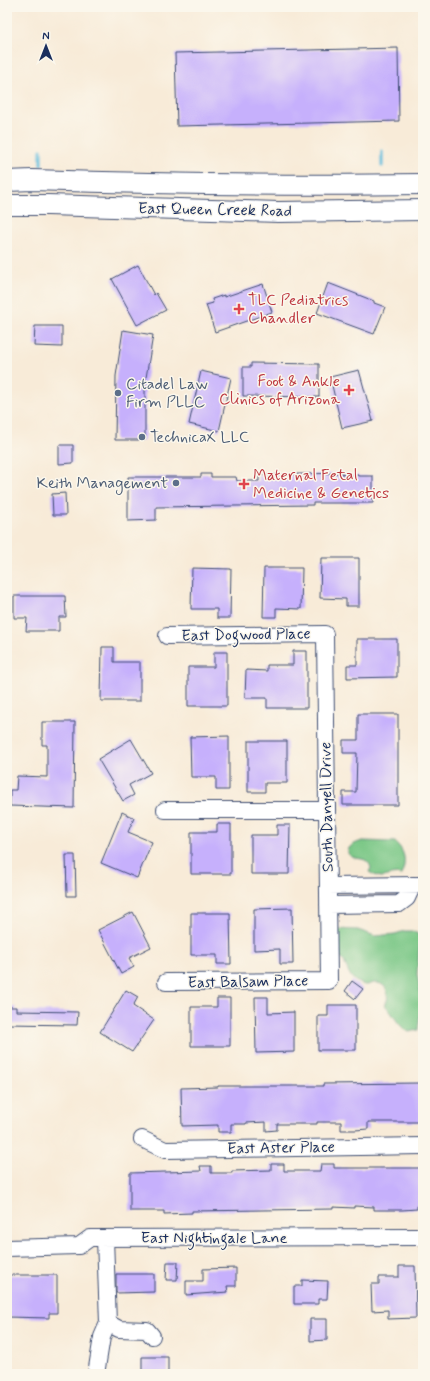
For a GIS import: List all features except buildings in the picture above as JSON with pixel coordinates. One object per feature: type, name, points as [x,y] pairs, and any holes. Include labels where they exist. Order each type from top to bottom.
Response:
[{"type":"main road","name":"East Queen Creek Road","points":[[7,180],[207,185],[420,184]]},
{"type":"main road","points":[[420,184],[420,210]]},
{"type":"main road","name":"East Queen Creek Road","points":[[7,205],[278,212],[420,210]]},
{"type":"street","name":"East Dogwood Place","points":[[167,636],[325,634]]},
{"type":"street","name":"South Danyell Drive","points":[[325,634],[326,810],[330,981]]},
{"type":"street","points":[[165,810],[326,810]]},
{"type":"street","points":[[376,885],[377,905]]},
{"type":"street","points":[[328,886],[418,885]]},
{"type":"street","points":[[328,905],[399,904],[418,885]]},
{"type":"street","name":"East Balsam Place","points":[[166,982],[330,981]]},
{"type":"street","name":"East Aster Place","points":[[142,1139],[165,1150],[423,1146]]},
{"type":"street","name":"East Nightingale Lane","points":[[7,1248],[79,1246],[90,1238],[423,1237]]},
{"type":"street","points":[[96,1374],[102,1337],[108,1323],[105,1238]]},
{"type":"street","points":[[108,1323],[119,1329],[148,1330],[152,1336]]},
{"type":"green space","points":[[362,841],[395,842],[401,849],[404,857],[404,866],[401,875],[395,874],[381,877],[376,876],[369,872],[371,868],[366,861],[350,856],[348,853],[349,848]]},
{"type":"green space","points":[[336,929],[358,930],[375,936],[395,934],[405,931],[412,931],[418,934],[420,940],[417,974],[421,995],[421,1006],[418,1030],[409,1032],[405,1029],[385,1005],[388,995],[384,986],[375,983],[364,985],[352,978],[337,948]]},
{"type":"waterway","points":[[41,150],[41,164]]},
{"type":"waterway","points":[[382,151],[382,166]]},
{"type":"place","name":"TLC Pediatrics Chandler","points":[[239,309]]},
{"type":"place","name":"Foot & Ankle Clinics of Arizona","points":[[349,390]]},
{"type":"place","name":"Citadel Law Firm PLLC","points":[[118,393]]},
{"type":"place","name":"TechnicaX LLC","points":[[142,437]]},
{"type":"place","name":"Keith Management","points":[[176,483]]},
{"type":"place","name":"Maternal Fetal Medicine & Genetics","points":[[244,484]]}]
